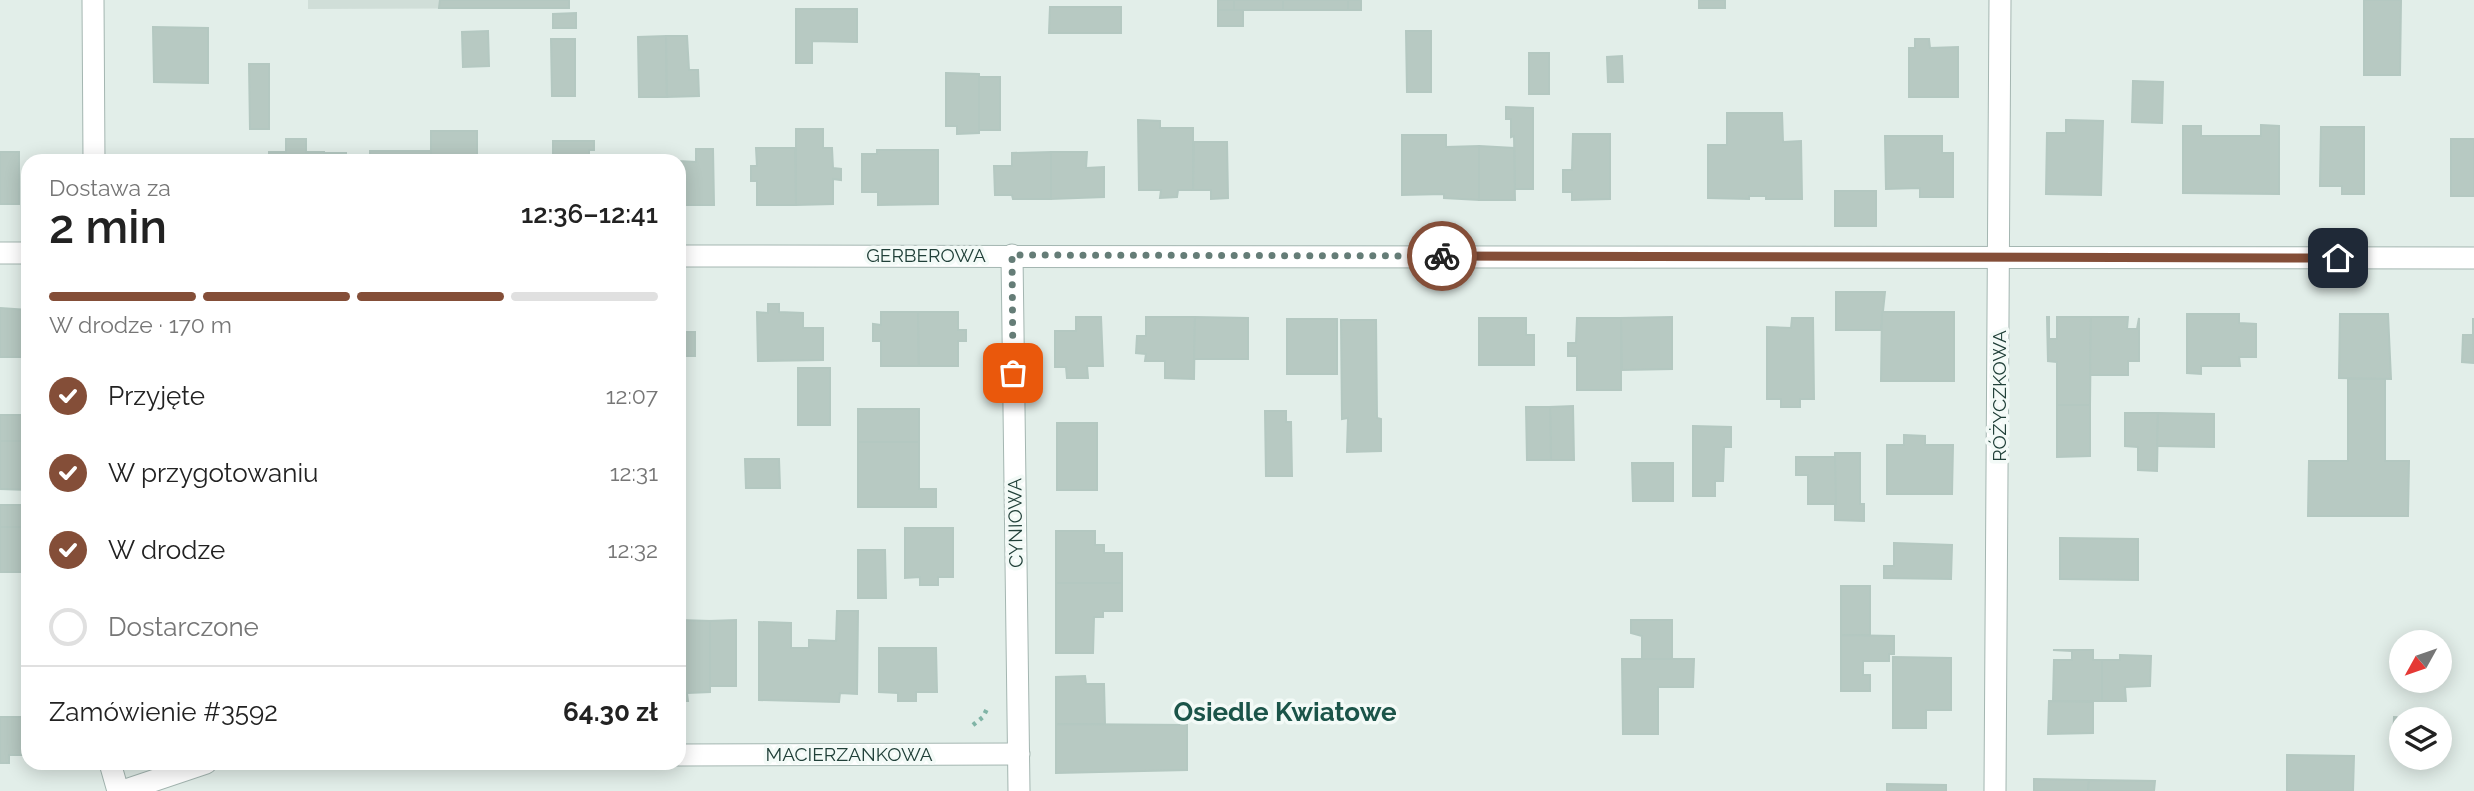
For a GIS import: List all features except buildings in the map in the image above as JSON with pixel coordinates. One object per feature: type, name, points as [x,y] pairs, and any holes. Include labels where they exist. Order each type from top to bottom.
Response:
[{"type":"street","points":[[93,0],[94,154]]},
{"type":"street","name":"RÓŻYCZKOWA","points":[[1995,791],[2000,0]]},
{"type":"street","points":[[0,253],[21,253]]},
{"type":"street","name":"CYNIOWA","points":[[1012,255],[1018,791]]},
{"type":"street","name":"GERBEROWA","points":[[686,256],[2474,258]]},
{"type":"street","name":"MACIERZANKOWA","points":[[686,755],[1018,754]]},
{"type":"street","points":[[112,770],[118,791]]},
{"type":"street","points":[[123,791],[185,770]]},
{"type":"path","points":[[968,727],[983,717],[988,701]]},
{"type":"shaded area","points":[[308,0],[569,0],[569,8],[308,9]]},
{"type":"way so far","points":[[1013,373],[1012,255],[1442,256]]},
{"type":"district","name":"Osiedle Kwiatowe","points":[[1285,712]]},
{"type":"route","points":[[1442,256],[2338,258]]}]
